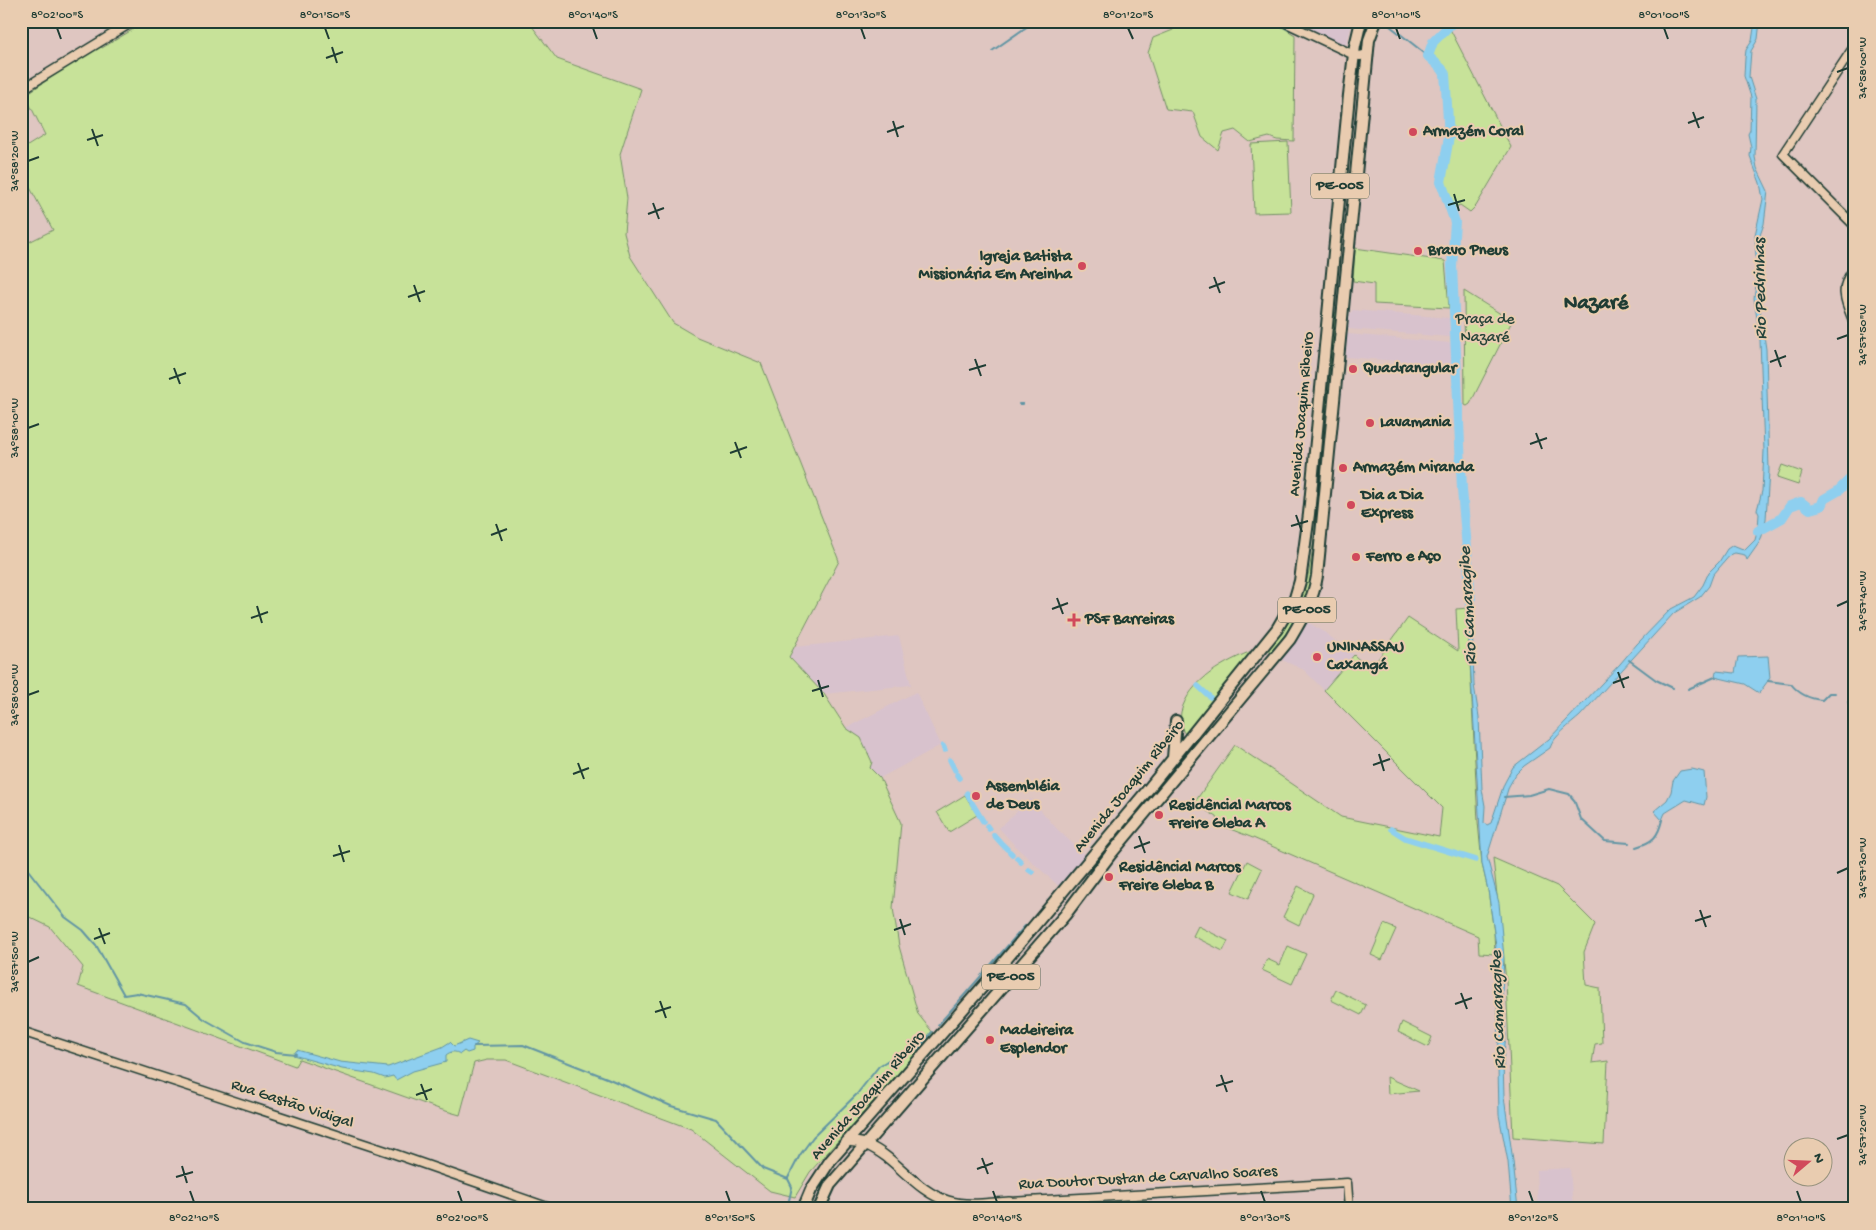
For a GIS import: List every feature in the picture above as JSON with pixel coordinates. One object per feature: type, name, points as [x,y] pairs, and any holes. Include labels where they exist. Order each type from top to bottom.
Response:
[{"type":"main road","name":"PE-005","points":[[1354,55],[1361,21]]},
{"type":"main road","name":"PE-005","points":[[1368,54],[1369,40],[1376,21]]},
{"type":"main road","name":"Avenida Joaquim Ribeiro","points":[[819,1209],[830,1185],[1065,914],[1110,856],[1290,639],[1309,606],[1314,592],[1368,54]]},
{"type":"main road","name":"Avenida Joaquim Ribeiro","points":[[803,1209],[816,1182],[830,1161],[994,975],[1277,629],[1295,598],[1303,568],[1309,514],[1354,55]]},
{"type":"main road","points":[[1173,758],[1176,721]]},
{"type":"main road","name":"Rua Doutor Dustan de Carvalho Soares","points":[[848,1141],[866,1144],[924,1188],[947,1201],[1010,1205]]},
{"type":"street","points":[[21,90],[134,21]]},
{"type":"street","points":[[1282,21],[1354,55],[1368,54]]},
{"type":"street","points":[[1855,45],[1783,154],[1855,226]]},
{"type":"street","points":[[1855,268],[1845,281],[1844,287],[1847,306],[1855,325]]},
{"type":"street","name":"Rua Gastão Vidigal","points":[[21,1031],[400,1156],[553,1209]]},
{"type":"street","name":"Rua Doutor Dustan de Carvalho Soares","points":[[1010,1205],[1347,1183],[1350,1209]]},
{"type":"shaded area","points":[[1293,21],[1353,21],[1346,45]]},
{"type":"shaded area","points":[[1353,310],[1449,318],[1450,337],[1348,329],[1350,313]]},
{"type":"shaded area","points":[[1347,334],[1451,343],[1452,365],[1346,357]]},
{"type":"shaded area","name":"UNINASSAU Caxangá","points":[[1307,622],[1323,631],[1354,655],[1324,690],[1304,670],[1280,659],[1297,639]]},
{"type":"shaded area","points":[[899,636],[911,685],[824,694],[789,657],[795,647]]},
{"type":"shaded area","points":[[916,692],[941,745],[880,778],[870,768],[846,728]]},
{"type":"shaded area","points":[[1031,799],[1057,829],[1088,858],[1062,889],[1017,848],[999,828]]},
{"type":"shaded area","points":[[1570,1168],[1573,1209],[1538,1209],[1536,1170]]},
{"type":"green space","points":[[147,21],[528,21],[557,59],[641,89],[620,154],[627,198],[624,233],[630,256],[673,323],[697,337],[761,363],[839,561],[789,657],[824,694],[846,728],[861,738],[872,762],[870,768],[880,778],[901,823],[893,908],[899,946],[918,1014],[934,1034],[810,1172],[795,1197],[770,1191],[691,1129],[506,1060],[487,1060],[474,1063],[460,1115],[299,1059],[295,1066],[78,986],[83,967],[50,927],[21,913],[21,246],[53,230],[21,171],[21,150],[45,135],[25,95],[100,45],[102,48]]},
{"type":"green space","points":[[1179,21],[1273,21],[1295,35],[1294,141],[1277,140],[1269,137],[1250,142],[1235,130],[1224,133],[1218,150],[1202,137],[1193,112],[1166,109],[1148,53],[1153,38],[1173,30]]},
{"type":"green space","points":[[1449,27],[1511,147],[1476,206],[1470,212],[1460,205],[1451,209],[1441,182],[1449,137],[1445,75],[1437,63],[1428,56],[1433,42]]},
{"type":"green space","points":[[1288,142],[1291,212],[1254,213],[1251,144]]},
{"type":"green space","points":[[1355,248],[1445,261],[1449,308],[1374,304],[1374,284],[1353,281]]},
{"type":"green space","name":"Praça de Nazaré","points":[[1464,291],[1512,321],[1470,404],[1467,406],[1465,405]]},
{"type":"green space","points":[[1339,311],[1313,574],[1302,606],[1292,624],[1272,651],[1269,651],[1268,649],[1285,628],[1299,605],[1311,560],[1333,314]]},
{"type":"green space","points":[[1782,465],[1802,472],[1798,485],[1777,478]]},
{"type":"green space","points":[[1470,608],[1469,642],[1478,822],[1482,864],[1494,933],[1495,954],[1479,953],[1478,936],[1220,825],[1217,817],[1194,803],[1235,745],[1341,817],[1439,837],[1442,808],[1324,690],[1354,655],[1370,670],[1408,618],[1458,651],[1456,609]]},
{"type":"green space","points":[[1254,650],[1185,734],[1182,729],[1181,712],[1192,690],[1210,673]]},
{"type":"green space","points":[[965,795],[977,815],[949,832],[937,812]]},
{"type":"green space","points":[[1493,858],[1557,886],[1595,924],[1584,952],[1586,985],[1600,988],[1602,1043],[1595,1044],[1592,1063],[1608,1061],[1604,1144],[1513,1137],[1506,981]]},
{"type":"green space","points":[[1247,861],[1262,869],[1248,899],[1232,892]]},
{"type":"green space","points":[[1298,886],[1313,894],[1299,925],[1283,917]]},
{"type":"green space","points":[[1384,924],[1396,929],[1382,960],[1371,955]]},
{"type":"green space","points":[[1198,926],[1228,941],[1223,951],[1193,936]]},
{"type":"green space","points":[[1288,946],[1306,954],[1292,984],[1262,970],[1267,959],[1280,965]]},
{"type":"green space","points":[[1336,990],[1366,1005],[1361,1015],[1331,1000]]},
{"type":"green space","points":[[1402,1022],[1432,1037],[1428,1047],[1398,1032]]},
{"type":"green space","points":[[1387,1077],[1419,1091],[1388,1094]]},
{"type":"water","points":[[1755,21],[1760,21],[1758,39],[1751,51],[1749,77],[1756,99],[1755,157],[1757,168],[1768,191],[1764,224],[1759,238],[1759,250],[1763,268],[1759,302],[1766,349],[1769,471],[1766,519],[1759,543],[1747,560],[1745,555],[1731,554],[1713,575],[1709,586],[1700,597],[1674,613],[1580,716],[1558,735],[1550,748],[1524,766],[1516,774],[1509,786],[1487,857],[1499,903],[1504,958],[1502,992],[1506,1036],[1503,1061],[1504,1097],[1518,1209],[1512,1209],[1508,1162],[1499,1115],[1497,963],[1494,953],[1496,946],[1488,890],[1482,864],[1469,642],[1471,623],[1469,591],[1471,592],[1474,685],[1479,717],[1482,789],[1485,806],[1484,823],[1487,825],[1491,823],[1504,784],[1513,767],[1549,739],[1671,609],[1694,597],[1703,585],[1709,572],[1719,562],[1727,549],[1733,545],[1745,550],[1755,540],[1759,514],[1757,510],[1762,491],[1764,451],[1760,340],[1754,298],[1757,279],[1755,235],[1763,199],[1760,183],[1750,156],[1751,147],[1748,134],[1750,130],[1751,97],[1744,76],[1746,50],[1752,41]]},
{"type":"water","points":[[1768,656],[1770,678],[1759,693],[1745,684],[1715,677],[1716,671],[1735,673],[1738,657]]},
{"type":"water","points":[[1692,769],[1704,772],[1706,797],[1704,805],[1686,800],[1665,813],[1662,820],[1654,811],[1667,800],[1673,781],[1680,771]]},
{"type":"water","points":[[468,1040],[478,1043],[473,1047],[473,1051],[467,1053],[464,1051],[460,1054],[450,1053],[446,1055],[446,1062],[413,1071],[396,1080],[393,1076],[385,1078],[374,1074],[342,1069],[293,1055],[297,1050],[340,1062],[388,1067],[442,1047],[450,1042],[454,1046]]},
{"type":"waterway","points":[[992,51],[1035,21]]},
{"type":"waterway","points":[[1272,21],[1290,30]]},
{"type":"waterway","name":"Rio Camaragibe","points":[[1454,21],[1433,42],[1428,56],[1445,74],[1449,137],[1441,182],[1455,222],[1452,266],[1462,489],[1471,605]]},
{"type":"waterway","points":[[1385,22],[1428,56]]},
{"type":"waterway","points":[[1758,531],[1782,518],[1790,506],[1801,502],[1810,509],[1821,506],[1824,499],[1838,491],[1855,474]]},
{"type":"waterway","points":[[1629,660],[1656,680],[1673,688]]},
{"type":"waterway","points":[[1688,689],[1715,677]]},
{"type":"waterway","points":[[1768,681],[1791,684],[1801,693],[1822,700],[1829,693],[1835,693]]},
{"type":"waterway","points":[[1198,686],[1210,697]]},
{"type":"waterway","points":[[1848,702],[1855,713]]},
{"type":"waterway","points":[[943,746],[945,750]]},
{"type":"waterway","points":[[950,760],[955,770]]},
{"type":"waterway","points":[[1504,797],[1529,795],[1549,789],[1569,794],[1574,800],[1581,819],[1605,841],[1629,843]]},
{"type":"waterway","points":[[967,793],[970,799]]},
{"type":"waterway","points":[[972,803],[983,821]]},
{"type":"waterway","points":[[1636,847],[1654,838],[1659,831],[1662,820]]},
{"type":"waterway","points":[[1391,829],[1405,838],[1476,860]]},
{"type":"waterway","points":[[994,835],[1001,843]]},
{"type":"waterway","points":[[1002,844],[1007,849]]},
{"type":"waterway","points":[[1017,858],[1021,862]]},
{"type":"waterway","points":[[21,861],[65,917],[83,930],[96,945],[124,995],[137,993],[186,1004],[204,1019],[245,1042],[276,1052],[296,1054]]},
{"type":"waterway","points":[[938,1025],[1025,926]]},
{"type":"waterway","points":[[788,1178],[800,1155],[813,1137],[857,1094],[879,1066],[918,1049],[932,1032]]},
{"type":"waterway","points":[[474,1046],[523,1045],[671,1106],[716,1119],[763,1169],[788,1179],[792,1187],[787,1209]]},
{"type":"place","name":"Armazém Coral","points":[[1413,132]]},
{"type":"place","name":"Bravo Pneus","points":[[1418,251]]},
{"type":"place","name":"Igreja Batista Missionária Em Areinha","points":[[1082,266]]},
{"type":"place","name":"Quadrangular","points":[[1353,369]]},
{"type":"place","name":"Lavamania","points":[[1370,423]]},
{"type":"place","name":"Armazém Miranda","points":[[1343,468]]},
{"type":"place","name":"Dia a Dia Express","points":[[1351,505]]},
{"type":"place","name":"Ferro e Aço","points":[[1356,557]]},
{"type":"place","name":"PSF Barreiras","points":[[1074,620]]},
{"type":"place","name":"UNINASSAU Caxangá","points":[[1317,657]]},
{"type":"place","name":"Assembléia de Deus","points":[[976,796]]},
{"type":"place","name":"Residêncial Marcos Freire Gleba A","points":[[1159,815]]},
{"type":"place","name":"Residêncial Marcos Freire Gleba B","points":[[1109,877]]},
{"type":"place","name":"Madeireira Esplendor","points":[[990,1040]]},
{"type":"district","name":"Nazaré","points":[[1596,304]]},
{"type":"water label","name":"Rio Pedrinhas","points":[[1761,289]]}]
